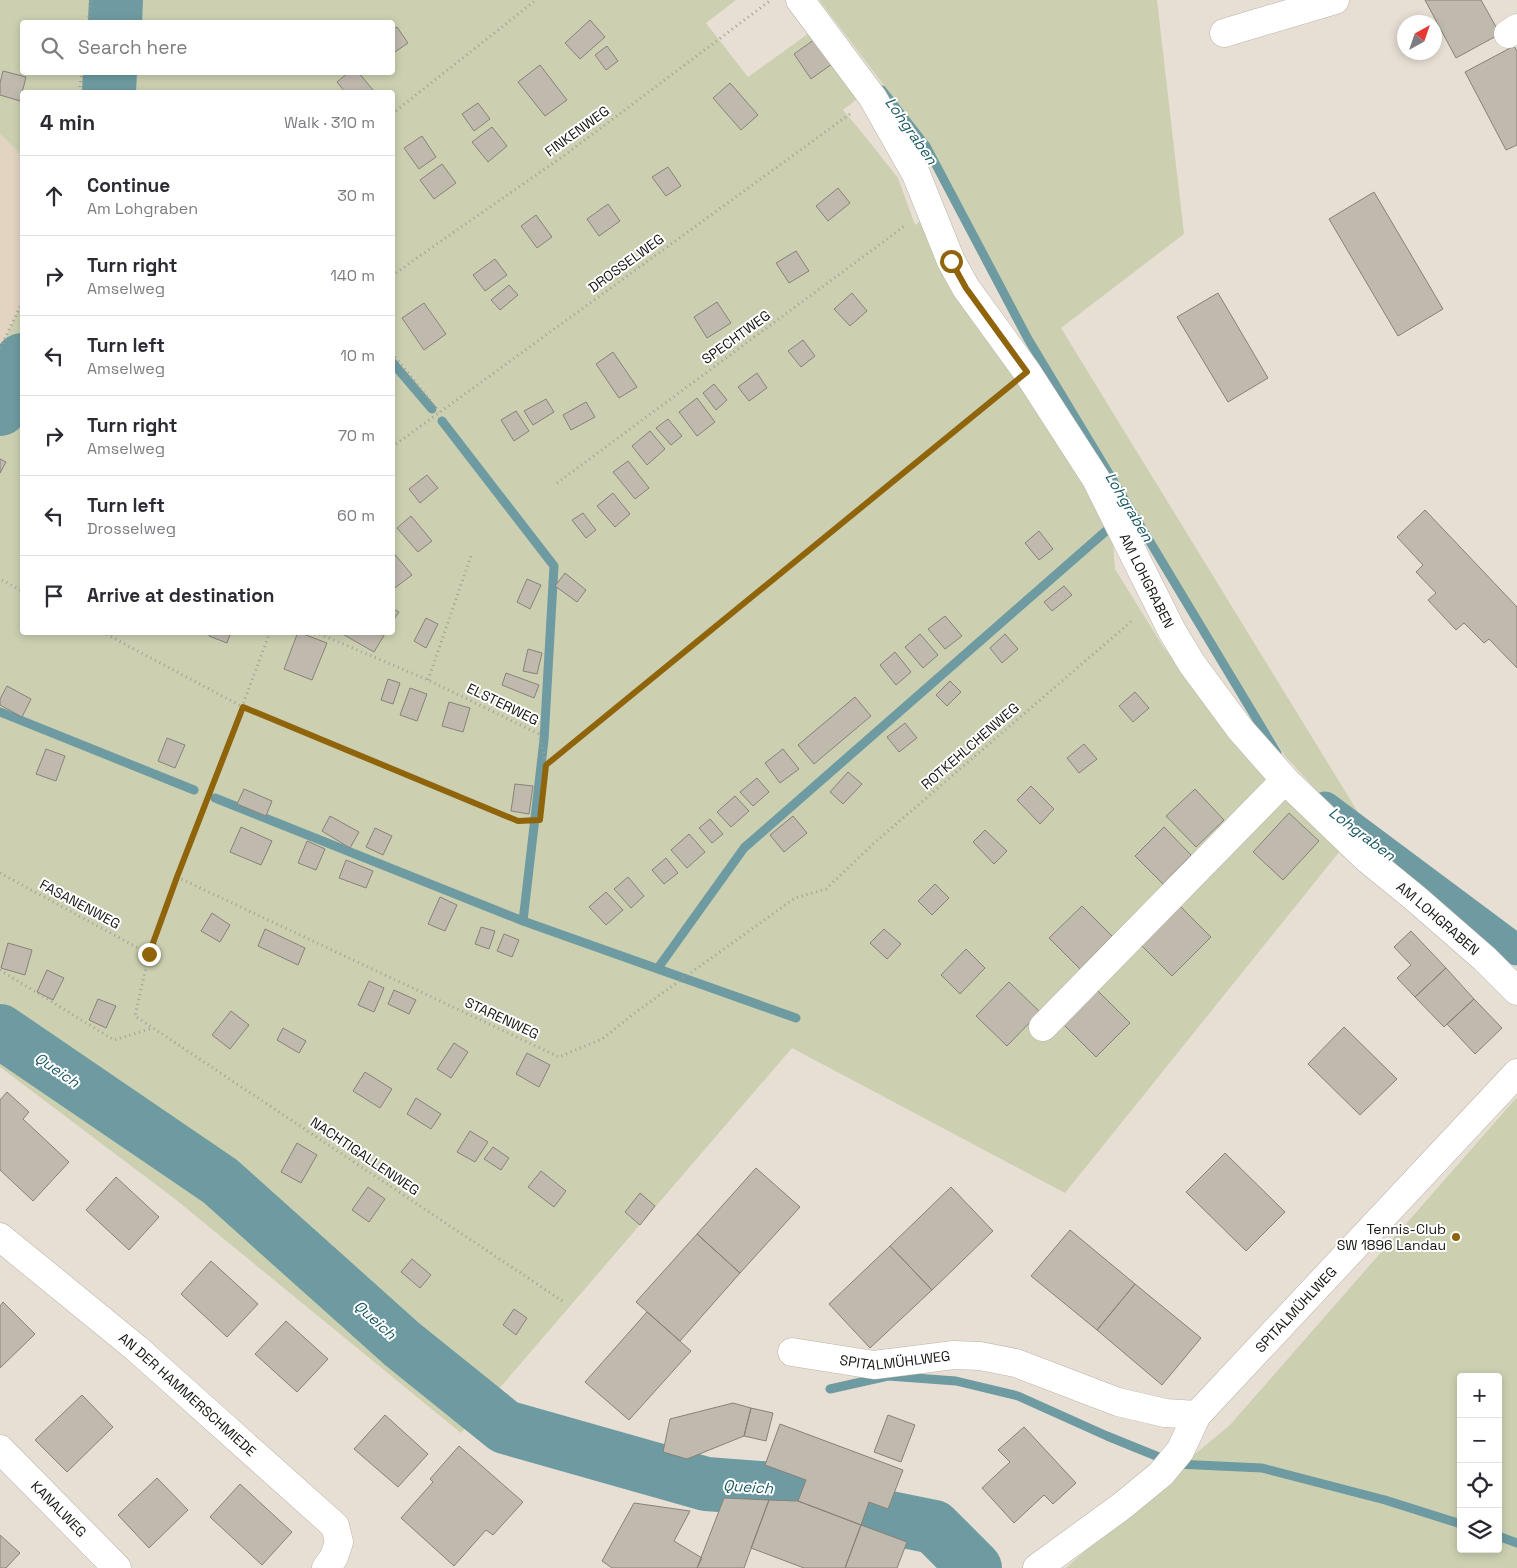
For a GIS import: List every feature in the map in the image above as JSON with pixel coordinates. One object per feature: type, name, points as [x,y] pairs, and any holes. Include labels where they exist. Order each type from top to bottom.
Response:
[{"type":"street","name":"AM LOHGRABEN","points":[[800,0],[873,98],[916,174],[951,261],[966,288],[1027,372],[1096,479],[1172,631],[1192,664],[1240,729],[1285,780],[1366,858],[1485,958],[1517,991]]},
{"type":"street","points":[[1224,33],[1335,0]]},
{"type":"street","points":[[1043,1027],[1285,780]]},
{"type":"street","name":"SPITALMÜHLWEG","points":[[1037,1568],[1143,1490],[1170,1464],[1180,1451],[1197,1414],[1517,1073]]},
{"type":"street","name":"AN DER HAMMERSCHMIEDE","points":[[0,1237],[136,1348],[336,1526],[339,1542],[334,1557],[326,1568]]},
{"type":"street","name":"SPITALMÜHLWEG","points":[[792,1352],[874,1365],[954,1355],[980,1356],[1016,1363],[1118,1402],[1165,1413],[1197,1414]]},
{"type":"street","name":"KANALWEG","points":[[0,1449],[117,1568]]},
{"type":"path","points":[[88,20],[91,0]]},
{"type":"path","points":[[395,112],[536,0]]},
{"type":"path","name":"FINKENWEG","points":[[395,274],[569,152],[771,0]]},
{"type":"path","points":[[79,90],[82,75]]},
{"type":"path","name":"DROSSELWEG","points":[[395,445],[873,98]]},
{"type":"path","name":"SPECHTWEG","points":[[557,483],[930,208]]},
{"type":"path","points":[[0,348],[20,307]]},
{"type":"path","points":[[395,357],[439,412]]},
{"type":"path","points":[[546,764],[1027,372]]},
{"type":"path","points":[[428,680],[471,556]]},
{"type":"path","points":[[2,580],[20,590]]},
{"type":"path","name":"ROTKEHLCHENWEG","points":[[795,898],[826,889],[881,838],[1156,600]]},
{"type":"path","points":[[108,635],[243,707]]},
{"type":"path","points":[[153,1028],[135,1016],[149,954],[269,635]]},
{"type":"path","name":"ELSTERWEG","points":[[243,707],[518,821],[540,820],[546,764],[539,734],[428,680],[322,635]]},
{"type":"path","name":"FASANENWEG","points":[[0,874],[149,954]]},
{"type":"path","name":"STARENWEG","points":[[177,877],[558,1057],[602,1039],[636,1012],[795,898]]},
{"type":"path","points":[[0,970],[114,1040],[153,1028]]},
{"type":"path","name":"NACHTIGALLENWEG","points":[[153,1028],[564,1302]]},
{"type":"shaded area","points":[[0,134],[20,154],[20,307],[0,348]]},
{"type":"green space","points":[[0,0],[736,0],[706,23],[748,77],[816,28],[865,93],[843,110],[898,178],[915,225],[925,218],[1111,518],[1115,569],[1164,648],[1270,775],[1340,851],[1065,1193],[792,1048],[461,1433],[175,1199],[0,1067],[0,348],[20,307],[20,635],[395,635],[395,90],[20,90],[20,154],[0,134]]},
{"type":"green space","points":[[819,0],[1157,0],[1184,234],[1061,328],[1364,822],[1355,832],[1285,756],[1213,643],[1043,359],[996,276],[964,210],[921,134]]},
{"type":"green space","name":"Tennis-Club SW 1896 Landau","points":[[1517,1097],[1517,1568],[1066,1568],[1168,1476],[1229,1426]]},
{"type":"building","points":[[1425,0],[1481,0],[1500,34],[1456,58],[1442,32],[1442,15],[1433,15]]},
{"type":"building","points":[[590,20],[605,37],[580,59],[565,43]]},
{"type":"building","points":[[397,27],[408,43],[395,52],[395,29]]},
{"type":"building","points":[[815,39],[832,64],[811,79],[794,54]]},
{"type":"building","points":[[607,46],[618,61],[606,70],[595,55]]},
{"type":"building","points":[[1514,46],[1517,51],[1517,145],[1506,150],[1465,72]]},
{"type":"building","points":[[540,65],[567,100],[545,116],[518,82]]},
{"type":"building","points":[[3,71],[26,77],[23,90],[20,90],[20,101],[0,95]]},
{"type":"building","points":[[345,75],[360,75],[373,90],[343,90],[337,82]]},
{"type":"building","points":[[730,83],[758,115],[741,130],[713,98]]},
{"type":"building","points":[[478,103],[490,119],[474,131],[462,114]]},
{"type":"building","points":[[492,127],[507,146],[488,162],[472,142]]},
{"type":"building","points":[[422,136],[436,157],[419,169],[404,148]]},
{"type":"building","points":[[442,164],[456,183],[434,199],[420,180]]},
{"type":"building","points":[[668,167],[681,186],[666,196],[652,177]]},
{"type":"building","points":[[838,188],[850,203],[828,221],[816,206]]},
{"type":"building","points":[[1374,192],[1443,309],[1398,336],[1329,219]]},
{"type":"building","points":[[608,204],[620,221],[599,236],[587,219]]},
{"type":"building","points":[[536,215],[552,237],[537,248],[521,226]]},
{"type":"building","points":[[796,251],[809,271],[789,283],[776,263]]},
{"type":"building","points":[[495,259],[507,275],[485,291],[473,275]]},
{"type":"building","points":[[509,285],[518,295],[500,310],[491,300]]},
{"type":"building","points":[[852,293],[867,311],[850,326],[834,309]]},
{"type":"building","points":[[1218,293],[1268,378],[1228,402],[1177,317]]},
{"type":"building","points":[[717,302],[731,323],[707,338],[694,317]]},
{"type":"building","points":[[424,303],[446,334],[424,350],[402,318]]},
{"type":"building","points":[[803,340],[815,356],[801,367],[788,351]]},
{"type":"building","points":[[613,352],[637,387],[619,398],[596,364]]},
{"type":"building","points":[[757,373],[767,388],[749,401],[738,387]]},
{"type":"building","points":[[714,384],[727,400],[716,410],[703,393]]},
{"type":"building","points":[[697,398],[715,422],[697,436],[679,412]]},
{"type":"building","points":[[546,399],[554,412],[533,425],[524,411]]},
{"type":"building","points":[[586,402],[595,417],[571,430],[563,415]]},
{"type":"building","points":[[516,411],[529,431],[514,441],[501,420]]},
{"type":"building","points":[[668,419],[682,436],[671,445],[656,428]]},
{"type":"building","points":[[650,431],[665,449],[647,465],[632,446]]},
{"type":"building","points":[[0,459],[6,462],[0,473]]},
{"type":"building","points":[[628,461],[649,488],[635,499],[613,472]]},
{"type":"building","points":[[427,475],[438,488],[420,503],[409,489]]},
{"type":"building","points":[[613,493],[630,514],[615,527],[597,506]]},
{"type":"building","points":[[1425,510],[1517,607],[1517,668],[1489,639],[1484,643],[1464,623],[1456,630],[1428,600],[1436,593],[1416,572],[1423,565],[1397,537]]},
{"type":"building","points":[[583,513],[596,530],[586,538],[572,520]]},
{"type":"building","points":[[411,516],[432,541],[418,552],[397,528]]},
{"type":"building","points":[[1039,531],[1053,549],[1039,560],[1025,543]]},
{"type":"building","points":[[395,555],[412,575],[395,588]]},
{"type":"building","points":[[565,573],[586,590],[577,602],[555,586]]},
{"type":"building","points":[[527,579],[541,585],[530,609],[517,602]]},
{"type":"building","points":[[1064,586],[1072,595],[1052,611],[1044,602]]},
{"type":"building","points":[[395,610],[399,612],[395,618]]},
{"type":"building","points":[[945,616],[962,636],[945,649],[928,629]]},
{"type":"building","points":[[426,618],[438,624],[426,648],[414,641]]},
{"type":"building","points":[[920,634],[938,655],[923,668],[905,647]]},
{"type":"building","points":[[1005,634],[1018,649],[1002,663],[990,648]]},
{"type":"building","points":[[209,635],[230,635],[227,643]]},
{"type":"building","points":[[297,635],[306,635],[327,643],[312,680],[284,669]]},
{"type":"building","points":[[344,635],[384,635],[374,652]]},
{"type":"building","points":[[528,649],[542,653],[537,674],[523,671]]},
{"type":"building","points":[[895,652],[911,672],[896,685],[880,665]]},
{"type":"building","points":[[506,673],[539,685],[534,698],[502,685]]},
{"type":"building","points":[[388,679],[400,683],[393,704],[381,700]]},
{"type":"building","points":[[950,681],[961,692],[947,706],[936,695]]},
{"type":"building","points":[[7,686],[31,699],[22,717],[0,705],[0,699]]},
{"type":"building","points":[[410,688],[427,694],[417,721],[400,715]]},
{"type":"building","points":[[1135,692],[1149,708],[1133,722],[1119,706]]},
{"type":"building","points":[[855,697],[871,716],[814,764],[798,745]]},
{"type":"building","points":[[449,702],[470,708],[463,732],[442,726]]},
{"type":"building","points":[[905,723],[917,738],[899,752],[887,737]]},
{"type":"building","points":[[167,738],[185,745],[175,768],[158,761]]},
{"type":"building","points":[[1084,744],[1097,759],[1079,773],[1067,758]]},
{"type":"building","points":[[46,749],[65,756],[56,781],[36,774]]},
{"type":"building","points":[[783,749],[799,769],[780,783],[765,763]]},
{"type":"building","points":[[848,772],[862,784],[843,804],[830,792]]},
{"type":"building","points":[[757,778],[769,792],[753,806],[740,792]]},
{"type":"building","points":[[515,784],[533,786],[529,814],[511,811]]},
{"type":"building","points":[[1031,786],[1054,809],[1040,824],[1017,800]]},
{"type":"building","points":[[244,789],[272,801],[266,816],[237,804]]},
{"type":"building","points":[[1195,789],[1224,820],[1196,847],[1166,816]]},
{"type":"building","points":[[735,796],[749,811],[731,827],[717,812]]},
{"type":"building","points":[[1289,813],[1319,841],[1283,880],[1253,852]]},
{"type":"building","points":[[330,816],[359,832],[350,848],[322,831]]},
{"type":"building","points":[[793,816],[807,833],[784,852],[770,835]]},
{"type":"building","points":[[710,819],[723,834],[712,843],[699,828]]},
{"type":"building","points":[[241,827],[272,841],[261,865],[230,852]]},
{"type":"building","points":[[1164,827],[1191,855],[1163,884],[1135,856]]},
{"type":"building","points":[[375,828],[392,836],[383,855],[366,847]]},
{"type":"building","points":[[985,830],[1007,851],[994,864],[973,842]]},
{"type":"building","points":[[689,834],[705,852],[687,868],[671,850]]},
{"type":"building","points":[[307,841],[325,849],[316,870],[298,863]]},
{"type":"building","points":[[666,858],[678,873],[664,884],[652,870]]},
{"type":"building","points":[[346,860],[373,871],[366,888],[339,878]]},
{"type":"building","points":[[628,877],[644,896],[631,908],[614,889]]},
{"type":"building","points":[[935,884],[949,898],[932,915],[918,901]]},
{"type":"building","points":[[606,892],[623,910],[606,925],[589,907]]},
{"type":"building","points":[[440,897],[457,905],[445,931],[428,924]]},
{"type":"building","points":[[1178,904],[1211,937],[1172,976],[1139,943]]},
{"type":"building","points":[[1082,906],[1112,936],[1080,969],[1049,938]]},
{"type":"building","points":[[212,913],[230,925],[220,942],[201,931]]},
{"type":"building","points":[[481,927],[495,931],[489,949],[475,944]]},
{"type":"building","points":[[265,929],[305,948],[298,965],[258,946]]},
{"type":"building","points":[[884,929],[901,944],[887,959],[870,943]]},
{"type":"building","points":[[1411,931],[1446,968],[1415,997],[1397,978],[1411,965],[1394,947]]},
{"type":"building","points":[[504,934],[519,940],[512,957],[497,951]]},
{"type":"building","points":[[8,943],[32,950],[25,975],[1,968]]},
{"type":"building","points":[[966,949],[985,968],[960,994],[941,975]]},
{"type":"building","points":[[1446,968],[1474,999],[1444,1027],[1415,997]]},
{"type":"building","points":[[47,970],[64,978],[53,1000],[37,992]]},
{"type":"building","points":[[369,981],[384,988],[374,1012],[358,1005]]},
{"type":"building","points":[[1009,982],[1040,1012],[1007,1046],[976,1016]]},
{"type":"building","points":[[1095,988],[1130,1023],[1096,1057],[1061,1022]]},
{"type":"building","points":[[394,990],[416,1000],[409,1014],[388,1004]]},
{"type":"building","points":[[98,999],[116,1006],[106,1028],[89,1020]]},
{"type":"building","points":[[1474,999],[1502,1028],[1475,1054],[1447,1024]]},
{"type":"building","points":[[231,1011],[249,1025],[230,1049],[212,1035]]},
{"type":"building","points":[[1344,1027],[1397,1079],[1360,1115],[1308,1064]]},
{"type":"building","points":[[283,1028],[306,1041],[299,1053],[277,1040]]},
{"type":"building","points":[[454,1043],[468,1052],[451,1078],[437,1069]]},
{"type":"building","points":[[527,1053],[550,1065],[539,1087],[516,1074]]},
{"type":"building","points":[[365,1072],[392,1089],[380,1108],[353,1091]]},
{"type":"building","points":[[7,1092],[29,1112],[23,1119],[69,1162],[33,1201],[0,1170],[0,1100]]},
{"type":"building","points":[[416,1098],[441,1114],[431,1129],[407,1114]]},
{"type":"building","points":[[470,1131],[488,1142],[475,1162],[457,1152]]},
{"type":"building","points":[[297,1143],[317,1155],[301,1183],[281,1172]]},
{"type":"building","points":[[493,1147],[509,1158],[501,1170],[484,1159]]},
{"type":"building","points":[[1225,1153],[1285,1212],[1246,1251],[1186,1192]]},
{"type":"building","points":[[756,1168],[800,1207],[740,1273],[697,1234]]},
{"type":"building","points":[[541,1171],[566,1191],[554,1207],[528,1187]]},
{"type":"building","points":[[116,1177],[159,1217],[129,1250],[86,1210]]},
{"type":"building","points":[[368,1187],[385,1199],[369,1222],[352,1210]]},
{"type":"building","points":[[951,1187],[993,1231],[932,1290],[890,1246]]},
{"type":"building","points":[[640,1193],[655,1206],[640,1225],[625,1212]]},
{"type":"building","points":[[1070,1230],[1135,1284],[1097,1330],[1031,1276]]},
{"type":"building","points":[[697,1234],[740,1273],[680,1341],[636,1302]]},
{"type":"building","points":[[890,1246],[932,1290],[870,1348],[829,1304]]},
{"type":"building","points":[[412,1259],[431,1275],[420,1288],[401,1272]]},
{"type":"building","points":[[211,1261],[258,1304],[227,1337],[181,1294]]},
{"type":"building","points":[[1135,1284],[1201,1338],[1162,1385],[1097,1330]]},
{"type":"building","points":[[3,1302],[35,1334],[0,1368],[0,1306]]},
{"type":"building","points":[[514,1309],[527,1318],[516,1335],[503,1325]]},
{"type":"building","points":[[647,1312],[691,1351],[629,1420],[585,1382]]},
{"type":"building","points":[[286,1321],[328,1359],[297,1392],[255,1354]]},
{"type":"building","points":[[82,1395],[113,1427],[67,1472],[35,1440]]},
{"type":"building","points":[[733,1403],[751,1408],[744,1436],[687,1459],[663,1452],[670,1419]]},
{"type":"building","points":[[751,1408],[773,1413],[766,1441],[744,1436]]},
{"type":"building","points":[[385,1415],[428,1454],[398,1487],[354,1449]]},
{"type":"building","points":[[888,1415],[915,1425],[901,1462],[874,1452]]},
{"type":"building","points":[[780,1424],[903,1470],[888,1509],[869,1502],[861,1525],[798,1501],[806,1480],[765,1465]]},
{"type":"building","points":[[1024,1427],[1076,1483],[1053,1504],[1044,1495],[1014,1523],[982,1488],[1010,1462],[998,1450]]},
{"type":"building","points":[[459,1446],[523,1502],[493,1535],[486,1530],[454,1566],[401,1518],[433,1482],[430,1479]]},
{"type":"building","points":[[157,1478],[188,1510],[149,1548],[118,1515]]},
{"type":"building","points":[[240,1484],[292,1532],[262,1565],[210,1517]]},
{"type":"building","points":[[724,1498],[769,1500],[744,1568],[697,1568]]},
{"type":"building","points":[[769,1500],[798,1501],[861,1525],[845,1568],[804,1568],[751,1548]]},
{"type":"building","points":[[634,1503],[690,1511],[674,1541],[702,1558],[697,1568],[612,1568],[602,1561]]},
{"type":"building","points":[[861,1525],[907,1542],[897,1568],[845,1568]]},
{"type":"building","points":[[0,1535],[20,1553],[6,1568],[0,1568]]},
{"type":"waterway","name":"Queich","points":[[115,20],[116,0]]},
{"type":"waterway","name":"Queich","points":[[109,90],[110,75]]},
{"type":"waterway","name":"Lohgraben","points":[[882,90],[926,146],[1028,339],[1277,753]]},
{"type":"waterway","name":"Queich","points":[[0,409],[20,364]]},
{"type":"waterway","points":[[395,366],[432,409]]},
{"type":"waterway","points":[[442,421],[554,566],[544,740],[523,921],[796,1018]]},
{"type":"waterway","points":[[658,968],[744,848],[1114,524]]},
{"type":"waterway","points":[[0,712],[194,790]]},
{"type":"waterway","points":[[215,798],[523,921]]},
{"type":"waterway","name":"Lohgraben","points":[[1325,807],[1517,950]]},
{"type":"waterway","name":"Queich","points":[[0,1031],[220,1181],[402,1344],[505,1427],[706,1484],[802,1491]]},
{"type":"waterway","points":[[830,1389],[888,1376],[956,1381],[1018,1396],[1107,1436],[1176,1464],[1262,1468],[1385,1500],[1457,1523]]},
{"type":"waterway","name":"Queich","points":[[865,1513],[934,1527],[975,1568]]},
{"type":"waterway","points":[[1502,1537],[1517,1543]]},
{"type":"place","name":"Tennis-Club SW 1896 Landau","points":[[1456,1237]]},
{"type":"route","points":[[149,954],[243,707],[518,821],[540,820],[546,765],[1027,372],[966,288],[951,261]]}]
